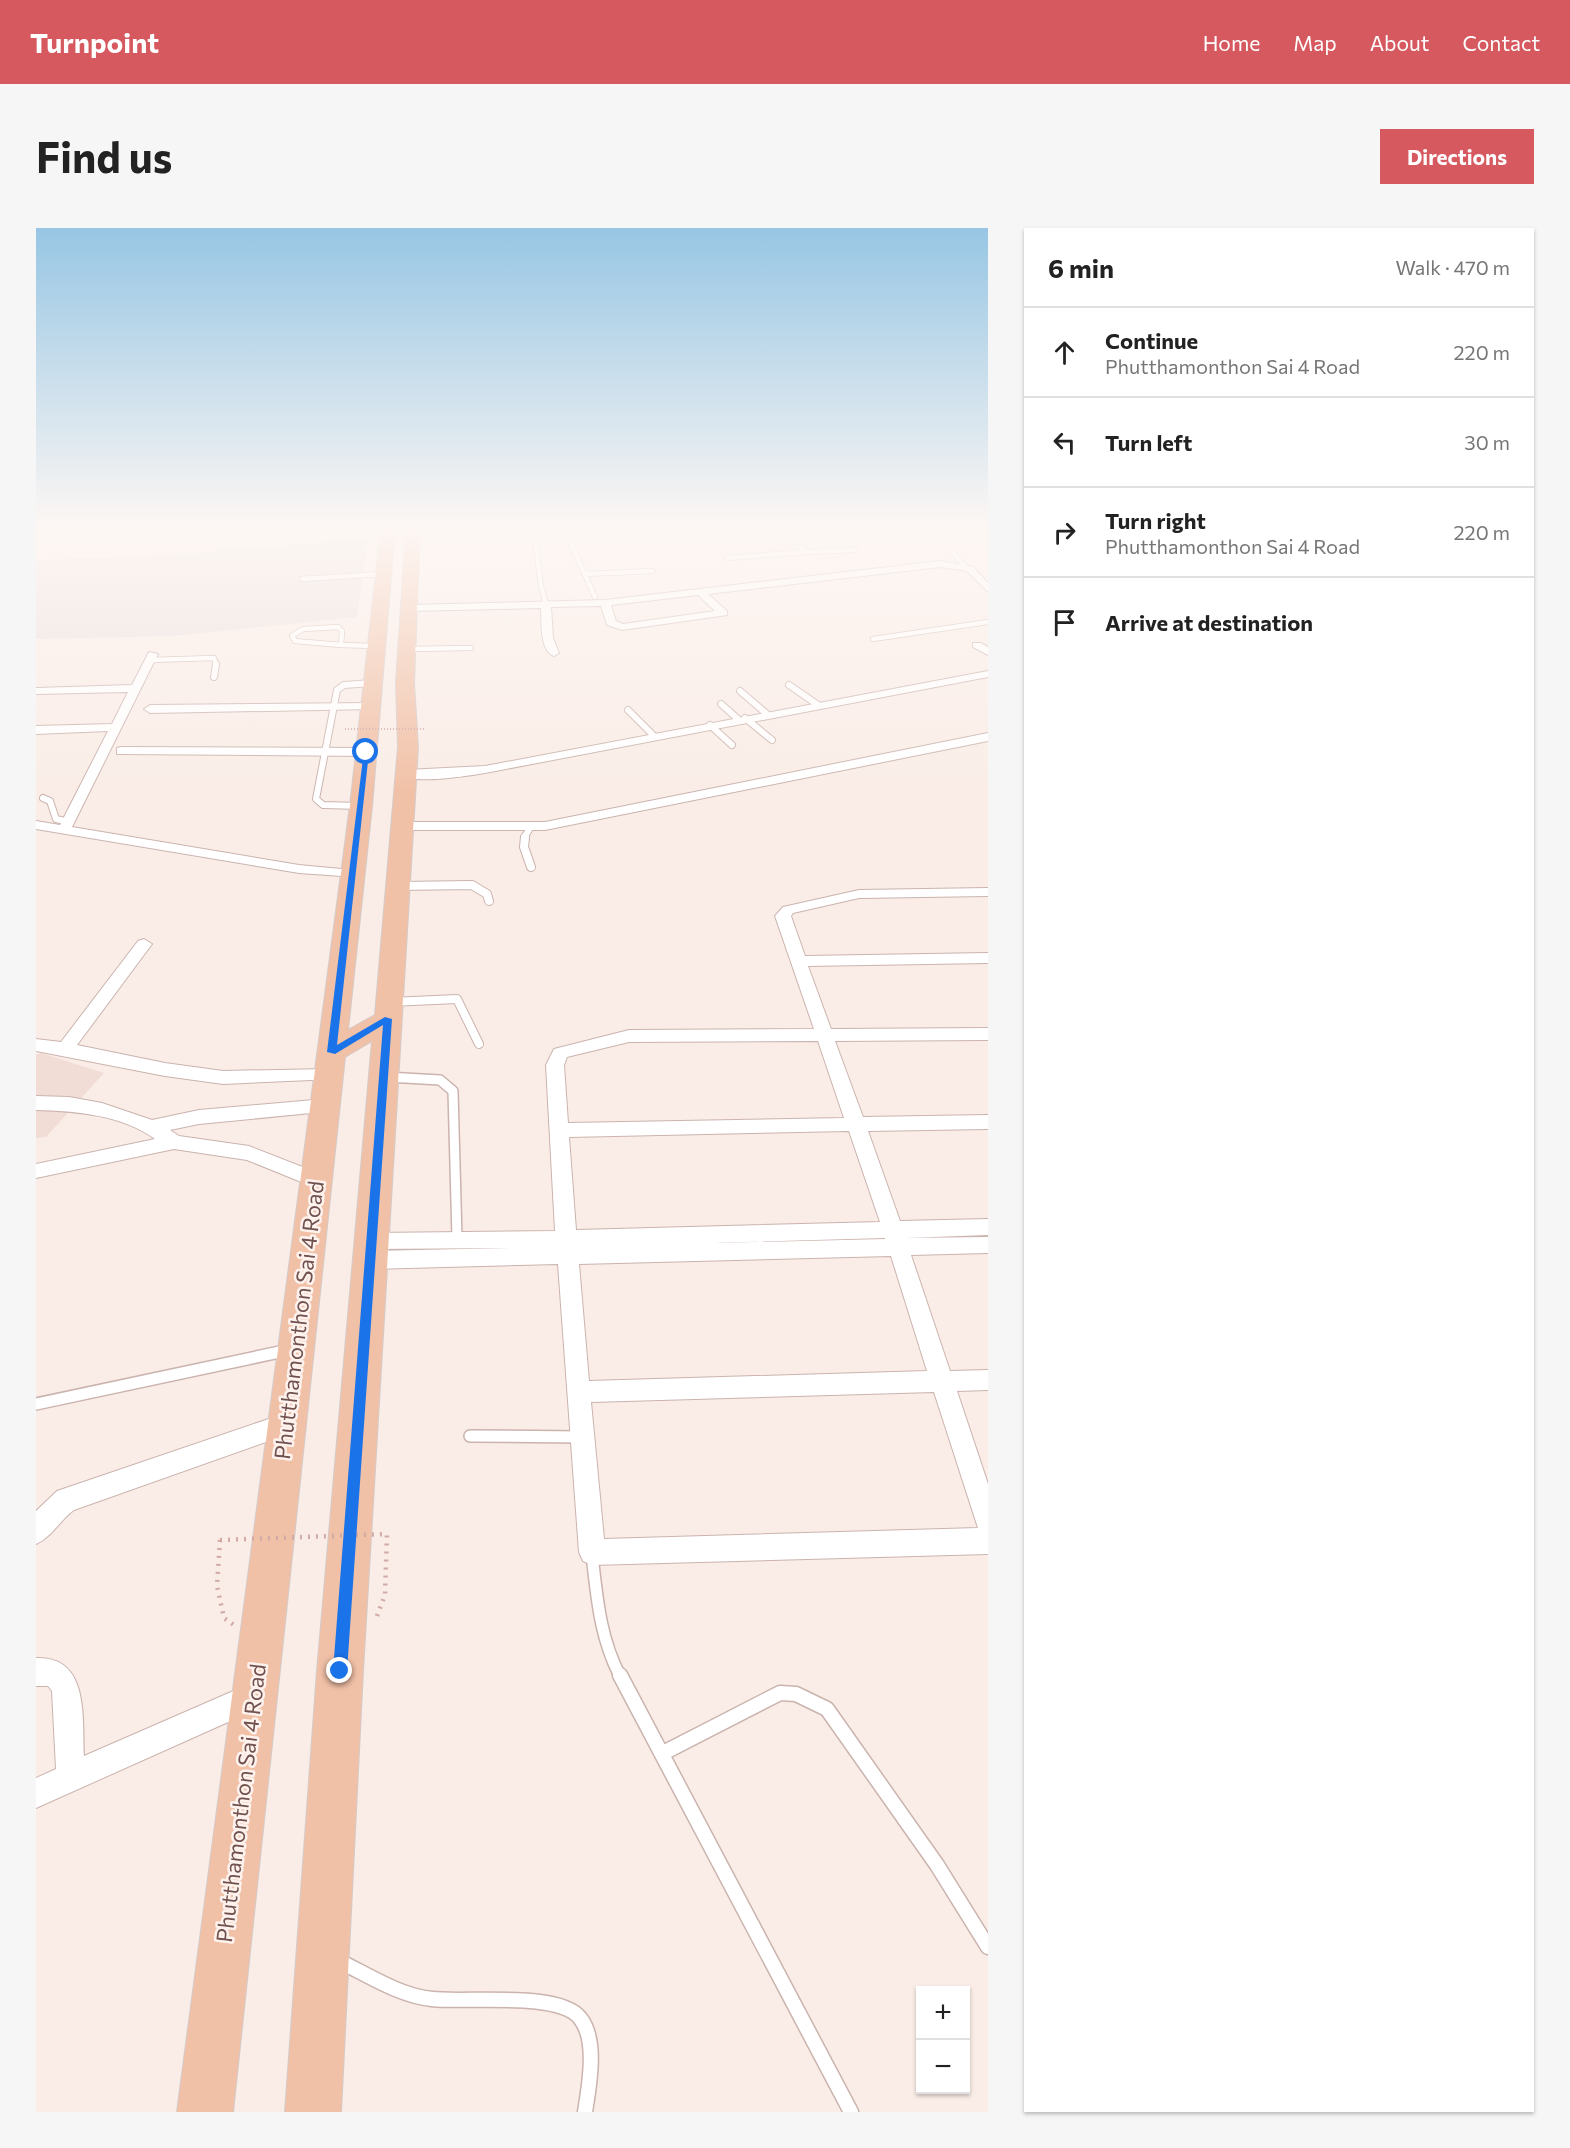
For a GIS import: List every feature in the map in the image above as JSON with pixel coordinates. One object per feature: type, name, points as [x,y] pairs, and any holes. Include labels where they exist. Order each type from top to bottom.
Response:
[{"type":"main road","name":"Phutthamonthon Sai 4 Road","points":[[205,2112],[259,1642],[361,806],[378,616]]},
{"type":"main road","points":[[313,2112],[340,1671],[406,774],[409,616]]},
{"type":"main road","points":[[328,1078],[388,1010]]},
{"type":"street","points":[[547,616],[548,638],[554,653]]},
{"type":"street","points":[[608,616],[611,623],[622,627],[707,616]]},
{"type":"street","points":[[977,645],[988,652]]},
{"type":"street","points":[[67,826],[152,657]]},
{"type":"street","points":[[406,774],[488,771],[531,759],[653,735],[988,674]]},
{"type":"street","points":[[36,691],[136,688]]},
{"type":"street","points":[[150,709],[370,707]]},
{"type":"street","points":[[36,730],[117,727]]},
{"type":"street","points":[[401,826],[530,828],[988,737]]},
{"type":"street","points":[[121,751],[326,750],[366,752]]},
{"type":"street","points":[[36,825],[67,826],[299,868],[352,874]]},
{"type":"street","points":[[988,892],[859,894],[788,910],[783,916],[894,1237],[988,1522]]},
{"type":"street","points":[[66,1048],[144,944]]},
{"type":"street","points":[[799,961],[988,958]]},
{"type":"street","points":[[988,1034],[629,1036],[560,1053],[555,1065],[558,1131],[592,1552],[988,1541]]},
{"type":"street","points":[[36,1045],[66,1048],[143,1066],[210,1077],[328,1078]]},
{"type":"street","points":[[152,1127],[199,1117],[328,1078]]},
{"type":"street","points":[[37,1102],[69,1104],[102,1110],[152,1127],[174,1142]]},
{"type":"street","points":[[558,1131],[988,1122]]},
{"type":"street","points":[[36,1171],[174,1142],[249,1153],[316,1180]]},
{"type":"street","points":[[371,1250],[567,1247],[894,1237],[988,1227]]},
{"type":"street","points":[[894,1237],[988,1245]]},
{"type":"street","points":[[371,1250],[457,1239],[567,1247]]},
{"type":"street","points":[[580,1392],[988,1380]]},
{"type":"street","points":[[36,1531],[54,1509],[66,1500],[286,1424]]},
{"type":"street","points":[[36,1672],[51,1671],[62,1677],[66,1690],[71,1777]]},
{"type":"street","points":[[36,1793],[254,1696]]},
{"type":"lane","points":[[873,639],[988,622]]},
{"type":"lane","points":[[341,645],[341,628],[313,628],[298,631],[292,638],[312,644],[341,645],[376,646]]},
{"type":"lane","points":[[312,644],[313,628]]},
{"type":"lane","points":[[407,649],[471,648]]},
{"type":"lane","points":[[152,657],[214,658],[217,661],[214,677]]},
{"type":"lane","points":[[361,806],[333,807],[317,803],[339,687],[372,683]]},
{"type":"lane","points":[[789,685],[818,705]]},
{"type":"lane","points":[[740,691],[767,714]]},
{"type":"lane","points":[[721,704],[772,740]]},
{"type":"lane","points":[[628,711],[653,735]]},
{"type":"lane","points":[[710,725],[732,745]]},
{"type":"lane","points":[[43,798],[50,801],[56,819],[67,826]]},
{"type":"lane","points":[[530,828],[524,836],[523,848],[531,867]]},
{"type":"lane","points":[[396,886],[472,885],[486,894],[489,901]]},
{"type":"lane","points":[[388,1010],[457,999],[479,1044]]},
{"type":"lane","points":[[385,1077],[440,1080],[453,1091],[457,1239]]},
{"type":"lane","points":[[36,1404],[295,1349]]},
{"type":"lane","points":[[470,1436],[583,1437]]},
{"type":"lane","points":[[592,1552],[602,1633],[609,1655],[663,1753],[851,2112]]},
{"type":"lane","points":[[663,1753],[766,1698],[780,1694],[796,1694],[826,1709],[937,1865],[988,1947]]},
{"type":"lane","points":[[323,1953],[393,1987],[430,1999],[552,2003],[568,2007],[581,2020],[589,2044],[585,2112]]},
{"type":"path","points":[[345,729],[424,729]]},
{"type":"path","points":[[259,1642],[224,1618],[217,1586],[220,1540],[387,1534]]},
{"type":"shaded area","points":[[36,616],[357,616],[173,636],[36,639]]},
{"type":"shaded area","points":[[41,1053],[104,1073],[46,1137],[36,1138],[36,1055]]},
{"type":"route","points":[[340,1671],[388,1019],[332,1052],[366,752]]}]
